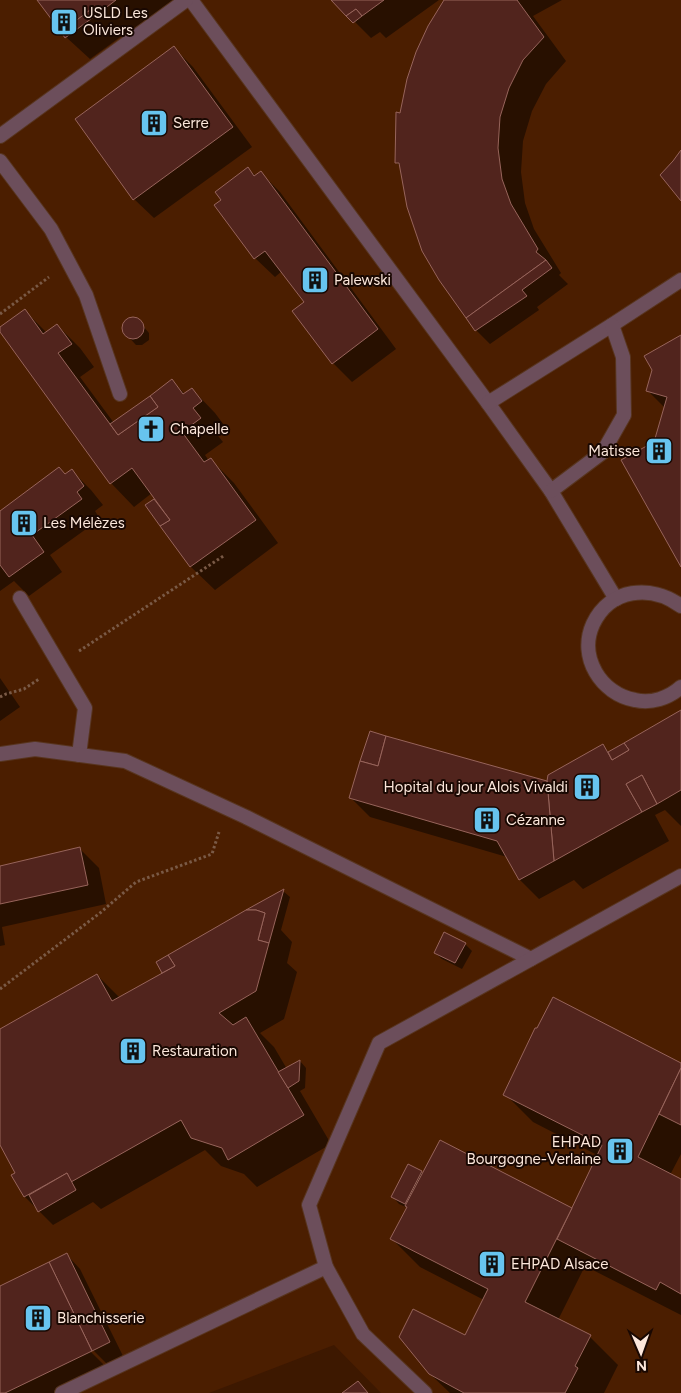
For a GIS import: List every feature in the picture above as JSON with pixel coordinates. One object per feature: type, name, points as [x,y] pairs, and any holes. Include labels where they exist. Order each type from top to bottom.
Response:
[{"type":"lane","points":[[0,136],[186,0]]},
{"type":"lane","points":[[191,0],[551,491],[616,599]]},
{"type":"lane","points":[[0,161],[50,229],[86,295],[120,394]]},
{"type":"lane","points":[[488,403],[681,280]]},
{"type":"lane","points":[[551,491],[603,452],[624,415],[623,357],[612,325]]},
{"type":"lane","points":[[681,606],[670,598],[653,592],[634,592],[616,599],[602,610],[593,625],[589,642],[590,660],[597,676],[609,689],[624,698],[641,702],[658,700],[681,687]]},
{"type":"lane","points":[[20,598],[85,708],[80,755]]},
{"type":"lane","points":[[0,754],[35,749],[125,761],[228,808],[531,958]]},
{"type":"lane","points":[[425,1393],[363,1334],[326,1267],[309,1205],[379,1042],[681,876]]},
{"type":"lane","points":[[62,1393],[326,1267]]},
{"type":"path","points":[[0,314],[69,263]]},
{"type":"path","points":[[0,697],[24,689],[60,666],[97,638],[225,555]]},
{"type":"path","points":[[0,989],[100,913],[136,882],[212,854],[228,808]]},
{"type":"shaded area","points":[[0,0],[681,0],[681,1393],[381,1393],[334,1345],[209,1393],[0,1393]]},
{"type":"building","name":"USLD Les Oliviers","points":[[37,0],[116,0],[99,13],[94,7],[61,32]]},
{"type":"building","points":[[331,0],[384,0],[362,16],[356,9],[346,16]]},
{"type":"building","points":[[444,0],[517,0],[544,37],[523,60],[509,88],[500,117],[498,148],[502,179],[511,204],[538,249],[536,252],[546,260],[466,318],[439,280],[422,251],[407,207],[399,163],[395,163],[396,112],[400,113],[407,79],[416,52],[428,26]]},
{"type":"building","points":[[94,7],[99,13],[65,38],[61,32]]},
{"type":"building","points":[[356,9],[362,16],[353,23],[346,16]]},
{"type":"building","name":"Serre","points":[[174,46],[233,127],[133,200],[75,119]]},
{"type":"building","points":[[681,150],[681,201],[660,175]]},
{"type":"building","name":"Palewski","points":[[248,167],[254,176],[261,171],[378,329],[332,364],[292,311],[304,302],[265,251],[254,259],[214,205],[221,200],[215,192]]},
{"type":"building","points":[[546,260],[552,268],[522,290],[527,296],[475,331],[466,318]]},
{"type":"building","points":[[25,309],[43,334],[57,324],[72,344],[58,353],[118,435],[158,407],[150,396],[172,379],[183,394],[192,388],[202,401],[193,408],[201,418],[182,432],[204,462],[211,458],[256,520],[190,567],[160,526],[170,520],[132,468],[110,484],[0,332],[0,327]]},
{"type":"building","points":[[133,317],[141,320],[144,328],[141,336],[133,339],[125,336],[122,328],[125,320]]},
{"type":"building","name":"Matisse","points":[[681,335],[681,567],[621,460],[654,442],[667,397],[646,391],[652,370],[644,356]]},
{"type":"building","points":[[150,396],[158,407],[118,435],[110,424]]},
{"type":"building","name":"Les Mélèzes","points":[[59,467],[65,474],[72,469],[84,486],[77,492],[82,499],[32,535],[44,552],[9,577],[0,565],[0,511]]},
{"type":"building","points":[[154,499],[170,520],[160,526],[145,505]]},
{"type":"building","name":"Hopital du jour Alois Vivaldi","points":[[681,710],[681,790],[657,804],[642,775],[626,784],[642,812],[554,861],[548,775],[603,744],[612,760],[629,750],[624,743]]},
{"type":"building","points":[[370,731],[386,736],[378,766],[360,761]]},
{"type":"building","name":"Cézanne","points":[[386,736],[547,781],[554,861],[519,880],[497,841],[349,798],[360,761],[378,766]]},
{"type":"building","points":[[624,743],[629,750],[612,760],[608,752]]},
{"type":"building","points":[[642,775],[657,804],[642,812],[626,784]]},
{"type":"building","points":[[80,847],[88,885],[0,904],[0,866]]},
{"type":"building","points":[[284,889],[269,943],[258,940],[265,913],[256,910],[246,910]]},
{"type":"building","name":"Restauration","points":[[246,910],[256,910],[265,913],[258,940],[269,943],[256,991],[219,1013],[233,1025],[246,1017],[304,1115],[228,1160],[222,1148],[191,1138],[181,1120],[71,1182],[67,1173],[24,1197],[11,1175],[15,1173],[0,1145],[0,1029],[97,974],[112,1001],[175,966],[168,955]]},
{"type":"building","points":[[444,932],[466,943],[455,963],[434,953]]},
{"type":"building","points":[[168,955],[175,966],[162,973],[156,962]]},
{"type":"building","name":"EHPAD Bourgogne-Verlaine","points":[[553,997],[681,1063],[681,1068],[638,1157],[681,1179],[681,1294],[660,1282],[656,1290],[557,1239],[602,1145],[503,1095],[535,1028],[537,1028]]},
{"type":"building","points":[[300,1060],[299,1081],[288,1088],[278,1072]]},
{"type":"building","points":[[681,1068],[681,1125],[659,1114]]},
{"type":"building","name":"EHPAD Alsace","points":[[440,1140],[572,1208],[525,1302],[591,1335],[575,1366],[578,1368],[565,1393],[464,1393],[429,1374],[399,1337],[413,1309],[465,1335],[488,1289],[390,1239]]},
{"type":"building","points":[[408,1164],[422,1171],[405,1204],[391,1197]]},
{"type":"building","points":[[67,1173],[76,1190],[38,1212],[29,1195]]},
{"type":"building","points":[[67,1253],[110,1342],[92,1351],[49,1262]]},
{"type":"building","name":"Blanchisserie","points":[[49,1262],[92,1351],[5,1393],[0,1393],[0,1286]]},
{"type":"building","points":[[358,1381],[368,1393],[342,1393]]},
{"type":"place","name":"USLD Les Oliviers","points":[[64,22]]},
{"type":"place","name":"Serre","points":[[154,123]]},
{"type":"place","name":"Palewski","points":[[315,280]]},
{"type":"place","name":"Chapelle","points":[[151,429]]},
{"type":"place","name":"Matisse","points":[[659,451]]},
{"type":"place","name":"Les Mélèzes","points":[[24,523]]},
{"type":"place","name":"Hopital du jour Alois Vivaldi","points":[[587,787]]},
{"type":"place","name":"Cézanne","points":[[487,820]]},
{"type":"place","name":"Restauration","points":[[133,1051]]},
{"type":"place","name":"EHPAD Bourgogne-Verlaine","points":[[620,1151]]},
{"type":"place","name":"EHPAD Alsace","points":[[492,1264]]},
{"type":"place","name":"Blanchisserie","points":[[38,1318]]}]
